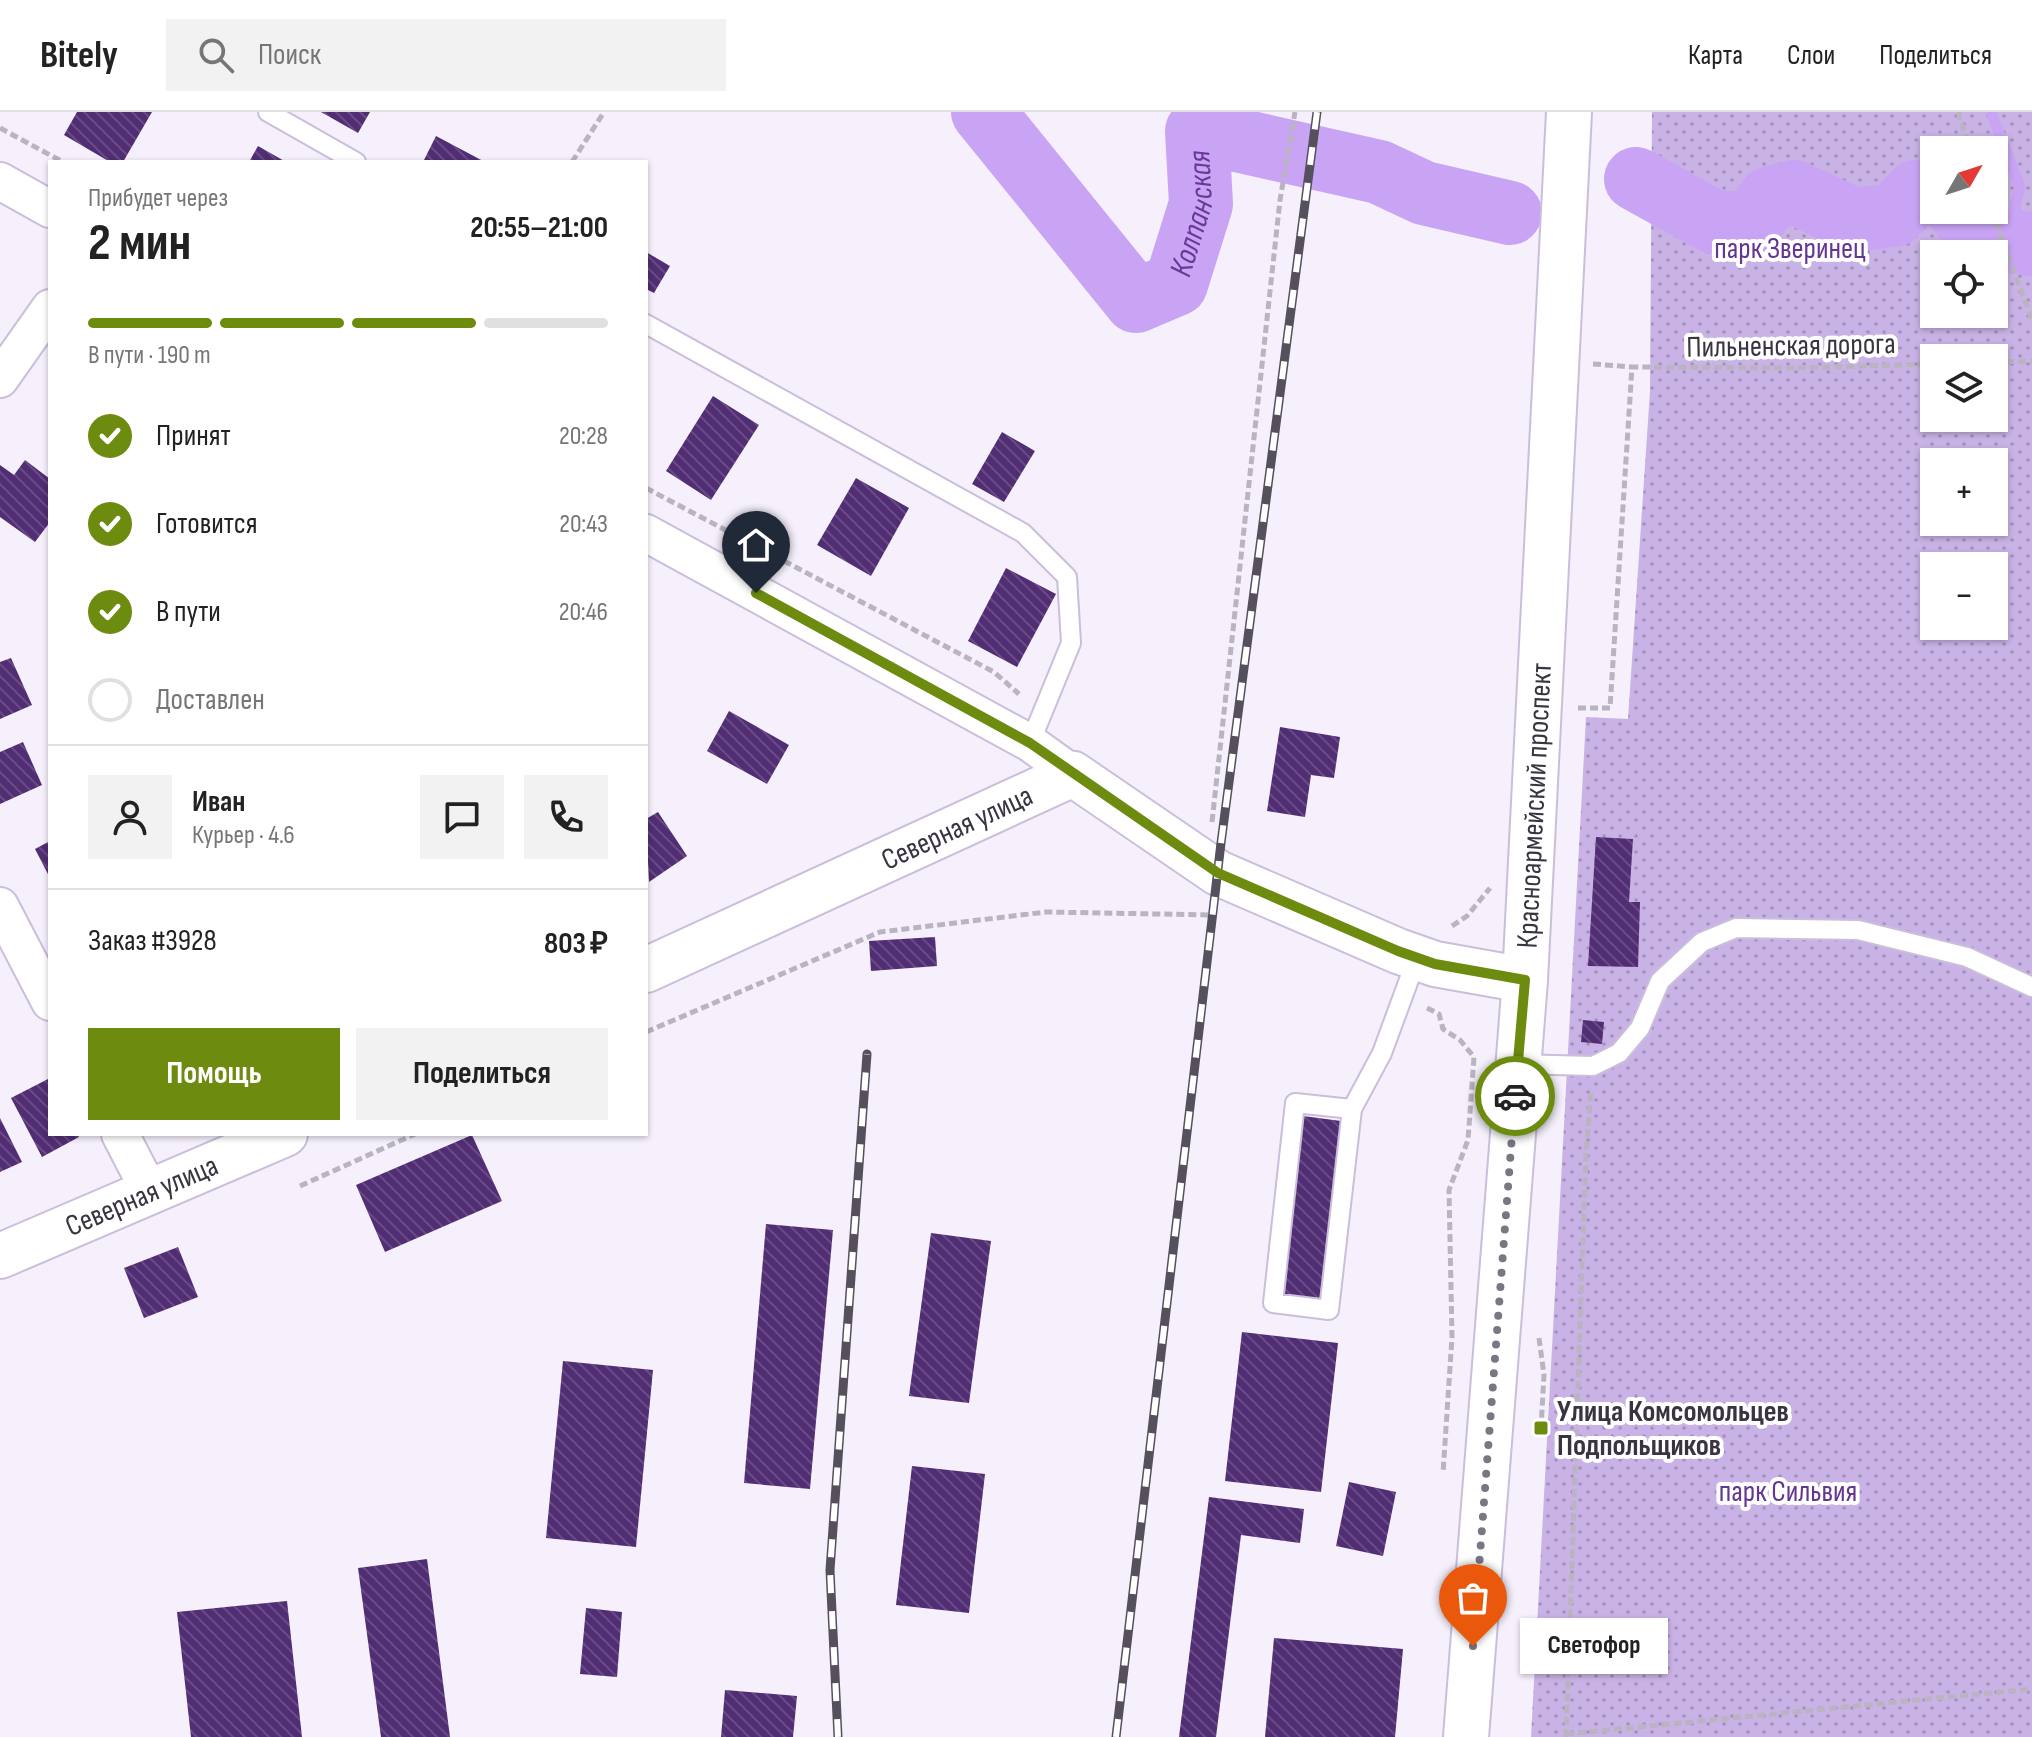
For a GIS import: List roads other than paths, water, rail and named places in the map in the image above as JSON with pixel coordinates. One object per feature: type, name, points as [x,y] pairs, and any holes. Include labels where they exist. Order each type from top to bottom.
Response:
[{"type":"main road","name":"Красноармейский проспект","points":[[1466,1737],[1525,980],[1569,112]]},
{"type":"main road","points":[[1073,774],[1218,873],[1421,961],[1525,980]]},
{"type":"main road","name":"Северная улица","points":[[648,969],[1073,774]]},
{"type":"main road","name":"Северная улица","points":[[0,1256],[281,1136]]},
{"type":"street","points":[[0,181],[48,208]]},
{"type":"street","points":[[0,379],[48,311]]},
{"type":"street","points":[[648,534],[1030,743],[1073,774]]},
{"type":"street","points":[[0,906],[48,998]]},
{"type":"street","points":[[121,1136],[151,1194]]},
{"type":"lane","points":[[268,112],[352,160]]},
{"type":"lane","points":[[648,325],[1023,533],[1067,577],[1071,643],[1030,743]]},
{"type":"lane","points":[[1518,1064],[1593,1066],[1619,1053],[1640,1028],[1660,981],[1702,942],[1736,928],[1858,930],[1967,957],[2032,987]]},
{"type":"lane","points":[[1352,1109],[1295,1103],[1273,1303],[1329,1310],[1352,1109],[1382,1053],[1421,961]]},
{"type":"waterway","name":"Колпанская","points":[[983,112],[1136,301],[1176,284],[1201,204],[1197,131],[1379,172],[1424,193],[1510,213]]},
{"type":"waterway","points":[[1991,112],[2020,187],[2015,206],[2020,240]]},
{"type":"waterway","name":"Колпанская","points":[[1636,179],[1714,222],[1750,224],[1770,198],[1794,192],[1854,220],[1894,215],[1916,192],[1920,192]]},
{"type":"waterway","points":[[1686,207],[1700,231],[1723,249],[1741,244],[1750,224]]},
{"type":"waterway","name":"Колпанская","points":[[1970,224],[1983,239],[2032,244]]},
{"type":"railway","points":[[1116,1737],[1221,843],[1317,112]]},
{"type":"railway","points":[[838,1737],[830,1570],[867,1054]]},
{"type":"place","name":"Улица Комсомольцев Подпольщиков","points":[[1541,1428]]},
{"type":"place","name":"Светофор","points":[[1473,1646]]},
{"type":"park label","name":"парк Зверинец","points":[[1790,248]]},
{"type":"park label","name":"парк Сильвия","points":[[1788,1491]]}]
